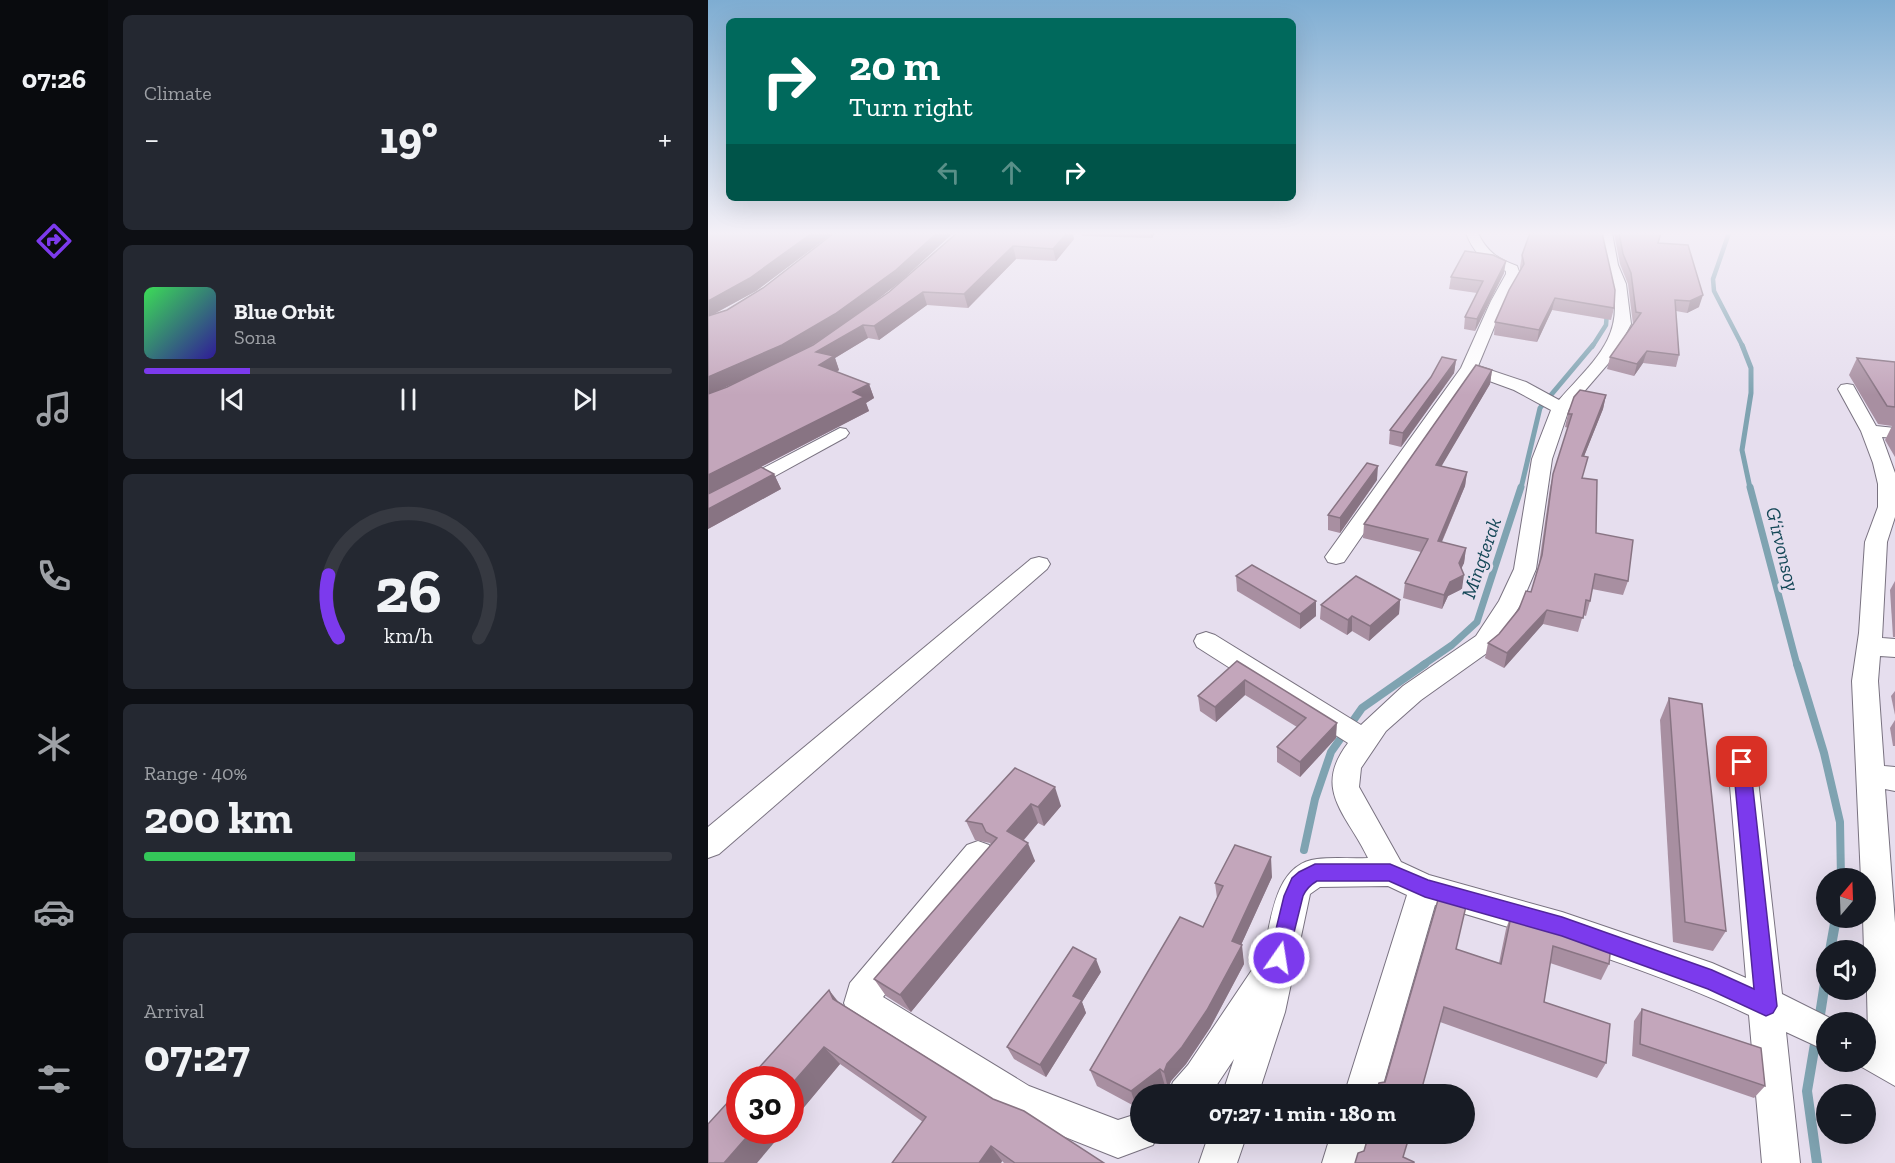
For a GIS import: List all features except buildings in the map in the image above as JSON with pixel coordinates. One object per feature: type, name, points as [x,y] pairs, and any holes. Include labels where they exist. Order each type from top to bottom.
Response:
[{"type":"street","points":[[1336,557],[1469,368],[1506,287]]},
{"type":"street","points":[[1390,872],[1370,831],[1345,789],[1347,765],[1377,724],[1412,693],[1485,642],[1500,619],[1525,569],[1542,459],[1556,406],[1607,355],[1619,335],[1623,324],[1619,287]]},
{"type":"street","points":[[1469,368],[1520,386],[1556,406]]},
{"type":"street","points":[[1847,389],[1882,432],[1883,463],[1888,484],[1882,647],[1865,681],[1883,778],[1889,964],[1883,1060]]},
{"type":"street","points":[[708,505],[840,434]]},
{"type":"street","points":[[708,845],[1039,564]]},
{"type":"street","points":[[1206,641],[1364,740]]},
{"type":"street","points":[[1742,762],[1781,1163]]},
{"type":"street","points":[[978,855],[862,995],[861,1003],[1018,1100],[1118,1138],[1130,1135]]},
{"type":"street","points":[[1244,1084],[1268,1012],[1298,884],[1315,873],[1390,872],[1425,888],[1562,927],[1712,980],[1816,1028]]},
{"type":"street","points":[[1365,1084],[1425,888]]},
{"type":"street","points":[[1196,1084],[1279,958]]},
{"type":"street","points":[[1218,1163],[1225,1144]]},
{"type":"street","points":[[1341,1163],[1347,1144]]},
{"type":"waterway","name":"G‘irvonsoy","points":[[1714,287],[1742,345]]},
{"type":"waterway","name":"Mingterak","points":[[1592,347],[1606,325],[1607,312]]},
{"type":"waterway","name":"Mingterak","points":[[1521,488],[1540,408],[1593,345]]},
{"type":"waterway","name":"G‘irvonsoy","points":[[1742,345],[1751,368],[1751,393],[1742,450],[1750,488]]},
{"type":"waterway","name":"Mingterak","points":[[1423,665],[1452,645],[1477,622],[1521,487]]},
{"type":"waterway","name":"G‘irvonsoy","points":[[1750,487],[1797,665]]},
{"type":"waterway","name":"Mingterak","points":[[1304,850],[1315,799],[1331,752],[1362,708],[1425,664]]},
{"type":"waterway","name":"G‘irvonsoy","points":[[1797,664],[1824,753],[1840,822],[1841,868]]},
{"type":"waterway","name":"G‘irvonsoy","points":[[1832,940],[1834,928]]},
{"type":"waterway","name":"G‘irvonsoy","points":[[1820,1012],[1822,1000]]},
{"type":"waterway","name":"G‘irvonsoy","points":[[1816,1038],[1807,1091],[1817,1163]]},
{"type":"route","points":[[1279,958],[1293,896],[1298,884],[1315,873],[1390,872],[1425,888],[1562,927],[1712,980],[1766,1006],[1742,762]]}]
